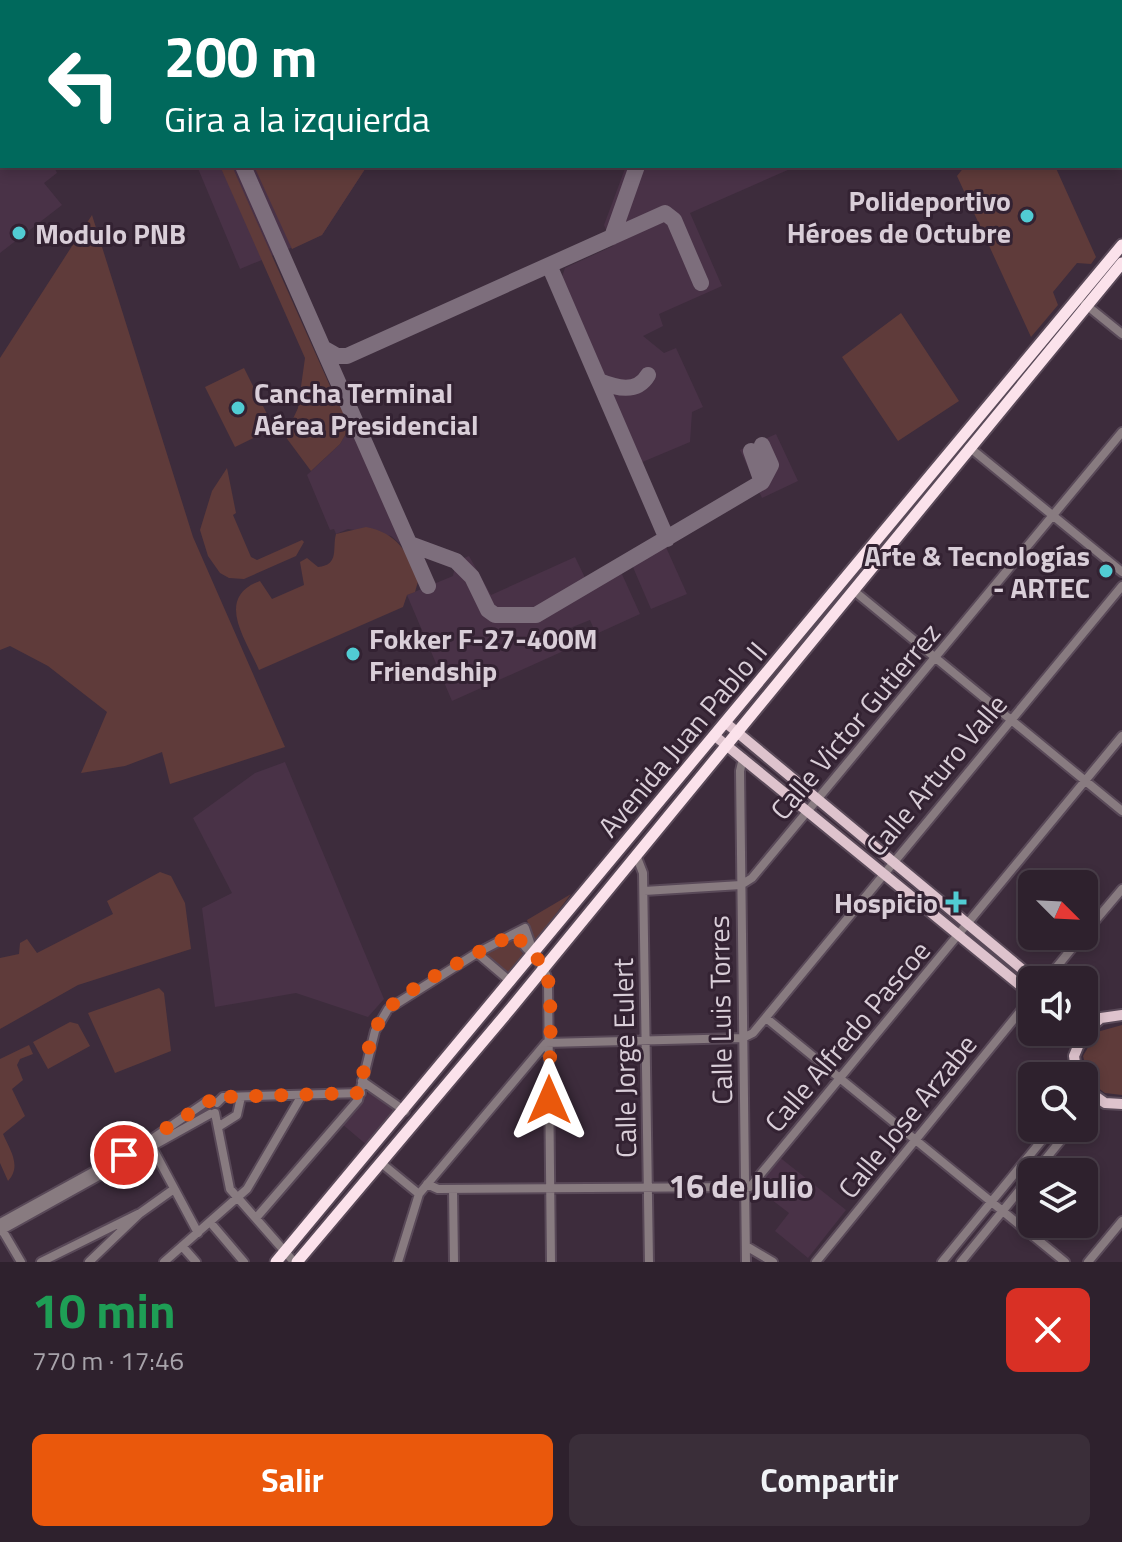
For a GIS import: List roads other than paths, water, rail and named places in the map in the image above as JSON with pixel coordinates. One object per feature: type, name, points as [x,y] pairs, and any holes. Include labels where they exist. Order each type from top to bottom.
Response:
[{"type":"highway","name":"Avenida Juan Pablo II","points":[[296,1262],[544,968],[853,590],[1083,302],[1122,245]]},
{"type":"highway","name":"Avenida Juan Pablo II","points":[[276,1262],[726,723],[1083,302],[1122,263]]},
{"type":"main road","points":[[726,723],[1018,966]]},
{"type":"main road","points":[[715,736],[1018,984]]},
{"type":"main road","points":[[1098,1020],[1122,1015]]},
{"type":"main road","points":[[1098,1099],[1122,1104]]},
{"type":"street","points":[[1083,302],[1122,334]]},
{"type":"street","name":"Calle Victor Gutierrez","points":[[741,885],[758,872],[1122,432]]},
{"type":"street","points":[[969,447],[1122,572]]},
{"type":"street","name":"Calle Arturo Valle","points":[[743,1038],[766,1018],[1122,586]]},
{"type":"street","points":[[853,590],[1122,811]]},
{"type":"street","name":"Calle Alfredo Pascoe","points":[[745,1189],[754,1183],[1122,736]]},
{"type":"street","name":"Calle Luis Torres","points":[[743,758],[740,771],[746,1262]]},
{"type":"street","name":"Calle Jorge Eulert","points":[[636,855],[642,867],[644,891],[649,1262]]},
{"type":"street","points":[[644,891],[741,885]]},
{"type":"street","points":[[1098,917],[1122,889]]},
{"type":"street","points":[[257,1217],[361,1093],[375,1031],[388,1009],[477,953],[525,928],[548,982],[551,1262]]},
{"type":"street","points":[[516,933],[523,949],[534,954]]},
{"type":"street","points":[[1058,966],[1071,950]]},
{"type":"street","points":[[477,953],[511,982]]},
{"type":"street","name":"Calle Jose Arzabe","points":[[816,1262],[1018,1014]]},
{"type":"street","points":[[766,1018],[1065,1262]]},
{"type":"street","points":[[398,1262],[419,1194],[539,1049],[549,1042],[743,1038]]},
{"type":"street","points":[[362,1081],[405,1111]]},
{"type":"street","points":[[0,1227],[213,1114],[223,1097],[361,1093]]},
{"type":"street","points":[[164,1262],[239,1198],[302,1095]]},
{"type":"street","points":[[218,1127],[237,1115],[241,1097]]},
{"type":"street","points":[[0,1227],[149,1141],[206,1102],[217,1103]]},
{"type":"street","points":[[206,1102],[204,1108],[213,1114],[218,1127],[228,1182],[296,1262]]},
{"type":"street","points":[[942,1262],[1040,1142]]},
{"type":"street","points":[[1046,1158],[1059,1142]]},
{"type":"street","points":[[152,1147],[198,1233]]},
{"type":"street","points":[[380,1162],[419,1194]]},
{"type":"street","points":[[427,1184],[453,1189],[745,1189]]},
{"type":"street","points":[[89,1262],[139,1214],[174,1189]]},
{"type":"street","points":[[453,1189],[454,1262]]},
{"type":"street","points":[[961,1262],[1018,1192]]},
{"type":"street","points":[[41,1262],[139,1214]]},
{"type":"street","points":[[1088,1262],[1122,1221]]},
{"type":"street","points":[[210,1222],[244,1262]]},
{"type":"street","points":[[0,1227],[21,1262]]},
{"type":"street","points":[[182,1246],[196,1262]]},
{"type":"street","points":[[746,1246],[773,1262]]},
{"type":"place","name":"Polideportivo Héroes de Octubre","points":[[1027,216]]},
{"type":"place","name":"Modulo PNB","points":[[19,233]]},
{"type":"place","name":"Cancha Terminal Aérea Presidencial","points":[[238,408]]},
{"type":"place","name":"Arte & Tecnologías - ARTEC","points":[[1106,571]]},
{"type":"place","name":"Fokker F-27-400M Friendship","points":[[353,654]]},
{"type":"place","name":"Hospicio","points":[[956,902]]},
{"type":"district","name":"16 de Julio","points":[[741,1186]]}]
